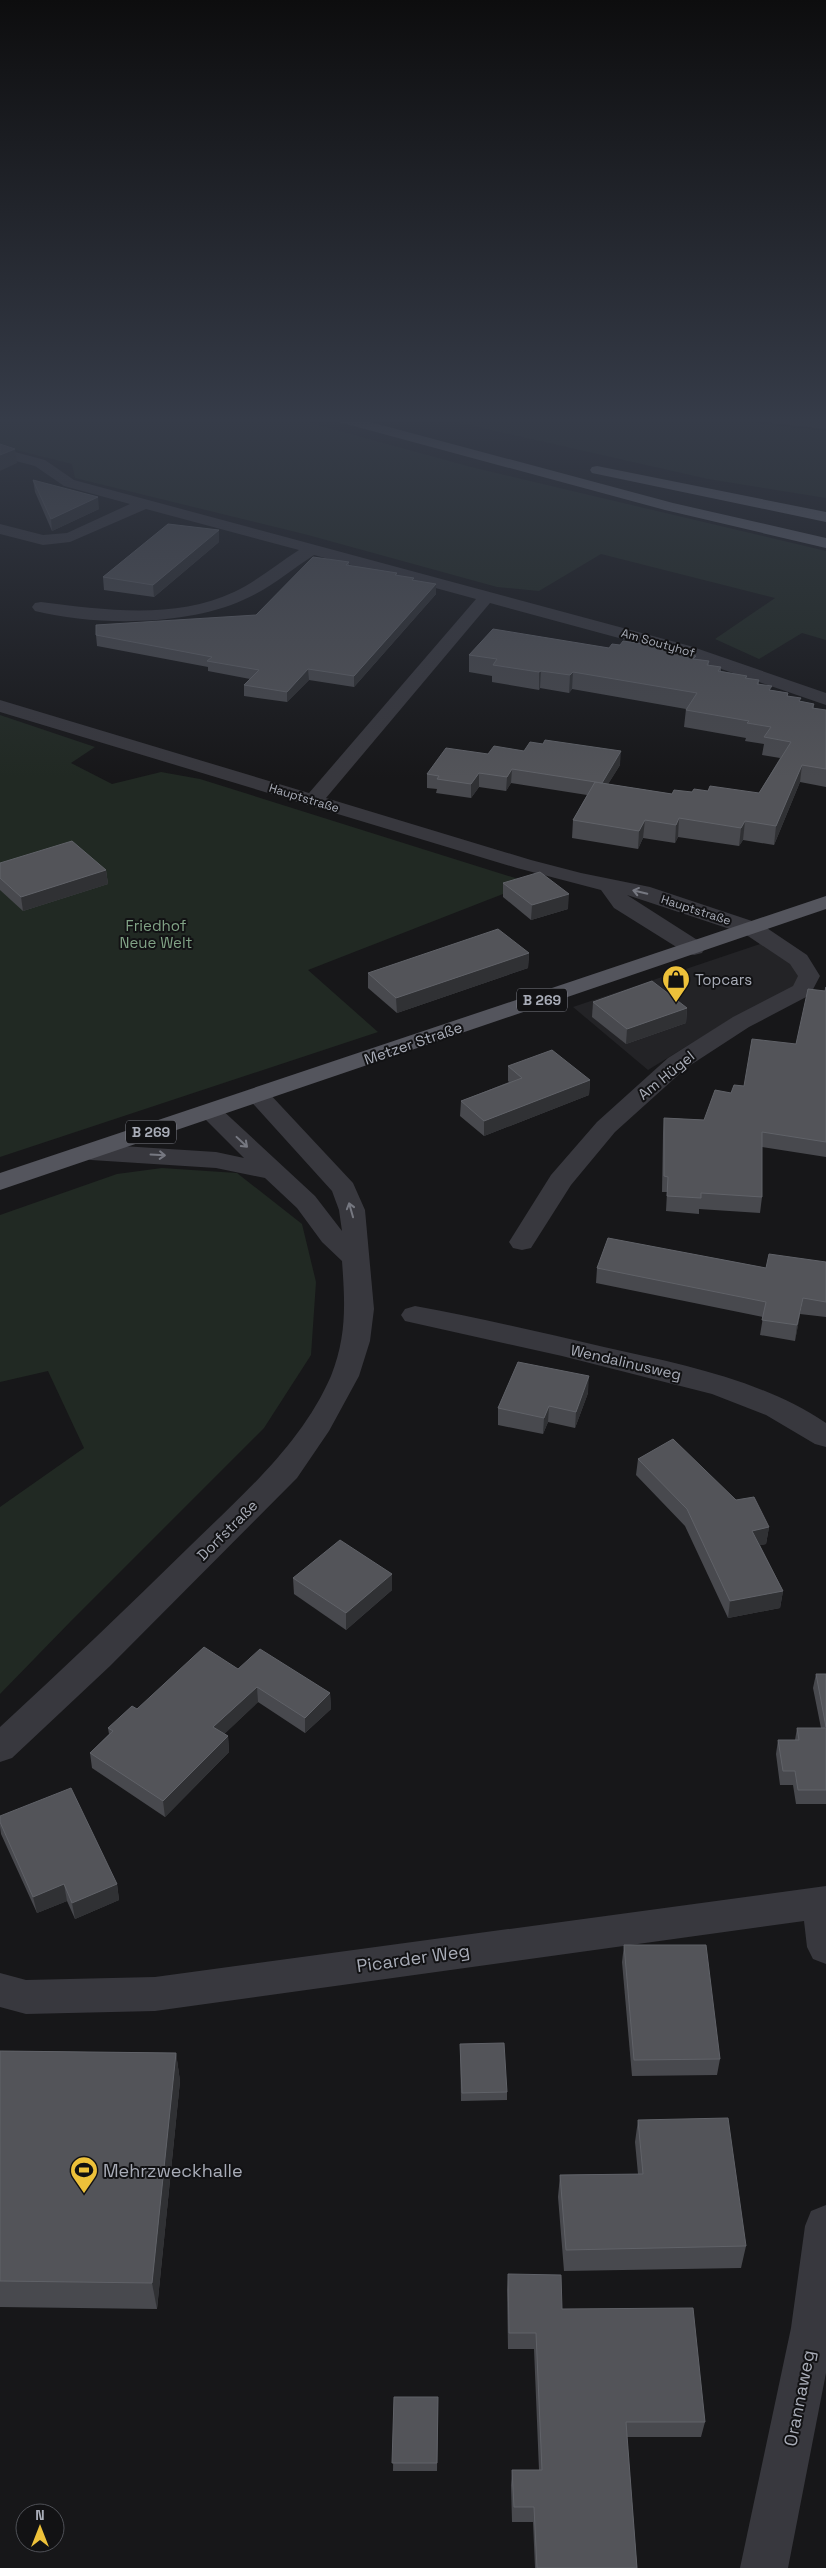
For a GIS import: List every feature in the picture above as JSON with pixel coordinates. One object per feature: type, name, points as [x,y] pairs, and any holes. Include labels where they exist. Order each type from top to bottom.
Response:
[{"type":"highway","points":[[808,539],[826,543]]},
{"type":"main road","name":"Metzer Straße","points":[[0,1182],[753,929],[826,902]]},
{"type":"street","points":[[38,539],[53,539]]},
{"type":"street","name":"Am Soutyhof","points":[[274,539],[684,650],[826,699]]},
{"type":"street","points":[[41,607],[123,616],[210,606],[249,590],[312,549]]},
{"type":"street","points":[[313,801],[487,596]]},
{"type":"street","name":"Hauptstraße","points":[[0,706],[533,866],[609,886],[642,892],[753,929]]},
{"type":"street","name":"Hauptstraße","points":[[609,886],[622,903],[694,948]]},
{"type":"street","name":"Am Hügel","points":[[522,1242],[560,1181],[606,1127],[677,1063],[741,1022],[802,990],[809,976],[799,960],[753,929]]},
{"type":"street","name":"Dorfstraße","points":[[0,1748],[200,1557],[292,1462],[319,1424],[345,1376],[356,1341],[360,1309],[354,1258],[355,1231],[352,1210],[344,1189],[258,1096]]},
{"type":"street","points":[[210,1112],[306,1202],[331,1236],[354,1258]]},
{"type":"street","points":[[92,1152],[200,1158],[275,1172]]},
{"type":"street","name":"Wendalinusweg","points":[[415,1315],[474,1326],[704,1380],[764,1401],[807,1422],[826,1437]]},
{"type":"street","points":[[823,1902],[826,1947]]},
{"type":"street","name":"Picarder Weg","points":[[0,1990],[26,1997],[155,1994],[823,1902]]},
{"type":"street","name":"Orannaweg","points":[[764,2568],[813,2328],[826,2226]]},
{"type":"shaded area","name":"Topcars","points":[[763,943],[790,960],[799,975],[792,989],[731,1019],[648,1070],[573,1007]]},
{"type":"green space","points":[[322,539],[775,539],[826,551],[826,640],[802,633],[759,659],[715,639],[775,598],[601,554],[539,591],[497,587]]},
{"type":"green space","name":"Friedhof Neue Welt","points":[[0,715],[95,747],[71,763],[112,784],[161,772],[200,779],[531,883],[308,970],[378,1032],[0,1157]]},
{"type":"green space","points":[[162,1168],[237,1173],[302,1224],[316,1282],[311,1355],[264,1428],[0,1694],[0,1507],[84,1448],[48,1371],[0,1382],[0,1215],[117,1174]]},
{"type":"building","points":[[150,539],[208,539],[153,585],[103,577]]},
{"type":"building","points":[[313,557],[349,562],[346,565],[397,573],[395,575],[436,584],[354,676],[308,669],[287,692],[244,685],[259,670],[207,661],[212,657],[96,635],[96,625],[256,615]]},
{"type":"building","points":[[493,629],[609,648],[612,644],[620,645],[623,641],[685,650],[683,654],[696,656],[693,659],[709,661],[707,665],[721,667],[718,671],[759,680],[757,684],[772,686],[769,690],[788,693],[787,696],[801,698],[799,701],[814,704],[812,708],[826,710],[826,769],[802,765],[776,826],[745,821],[741,828],[679,818],[676,825],[645,820],[639,831],[573,820],[595,782],[672,794],[674,790],[692,792],[694,789],[708,791],[710,786],[759,793],[791,742],[764,737],[771,727],[747,723],[749,721],[686,710],[697,693],[573,672],[570,675],[493,665],[497,659],[469,655]]},
{"type":"building","points":[[545,740],[621,751],[602,783],[512,769],[507,777],[479,773],[471,784],[437,779],[439,776],[427,774],[446,748],[488,754],[494,746],[524,751],[530,742],[543,744]]},
{"type":"building","points":[[72,841],[106,870],[21,897],[0,878],[0,863]]},
{"type":"building","points":[[540,872],[569,894],[532,905],[503,883]]},
{"type":"building","points":[[498,929],[529,953],[396,998],[368,973]]},
{"type":"building","points":[[652,981],[687,1008],[627,1029],[593,1002]]},
{"type":"building","points":[[826,987],[826,1142],[762,1132],[762,1197],[701,1193],[701,1198],[667,1196],[668,1177],[664,1176],[664,1118],[704,1120],[715,1090],[731,1093],[734,1085],[744,1086],[752,1039],[796,1044],[808,989],[825,991]]},
{"type":"building","points":[[552,1050],[590,1080],[484,1121],[461,1101],[522,1078],[508,1066]]},
{"type":"building","points":[[608,1238],[766,1268],[769,1254],[826,1262],[826,1302],[803,1298],[797,1325],[762,1320],[766,1302],[597,1268]]},
{"type":"building","points":[[518,1362],[589,1376],[576,1412],[549,1406],[544,1418],[498,1408]]},
{"type":"building","points":[[673,1439],[736,1500],[754,1497],[769,1527],[752,1531],[783,1591],[730,1601],[687,1509],[638,1459]]},
{"type":"building","points":[[340,1540],[392,1574],[346,1613],[293,1578]]},
{"type":"building","points":[[204,1647],[238,1669],[260,1649],[330,1693],[305,1718],[257,1687],[213,1727],[228,1736],[163,1801],[90,1753],[113,1731],[108,1728],[132,1706],[137,1709]]},
{"type":"building","points":[[816,1674],[826,1674],[826,1727]]},
{"type":"building","points":[[797,1728],[826,1728],[826,1790],[798,1790],[795,1771],[783,1771],[778,1740],[799,1740]]},
{"type":"building","points":[[71,1788],[117,1884],[72,1903],[64,1884],[33,1897],[0,1822],[0,1816]]},
{"type":"building","points":[[624,1945],[706,1945],[720,2059],[634,2060]]},
{"type":"building","points":[[504,2043],[507,2092],[462,2093],[460,2044]]},
{"type":"building","name":"Mehrzweckhalle","points":[[0,2051],[176,2053],[152,2283],[0,2281]]},
{"type":"building","points":[[728,2118],[746,2246],[566,2250],[560,2175],[643,2174],[638,2120]]},
{"type":"building","points":[[508,2274],[561,2275],[562,2309],[693,2308],[705,2422],[626,2422],[637,2568],[537,2568],[534,2507],[514,2507],[512,2470],[542,2470],[536,2333],[509,2333]]},
{"type":"building","points":[[394,2397],[438,2397],[437,2463],[392,2463]]},
{"type":"place","name":"Topcars","points":[[676,1003]]},
{"type":"place","name":"Mehrzweckhalle","points":[[84,2194]]}]
